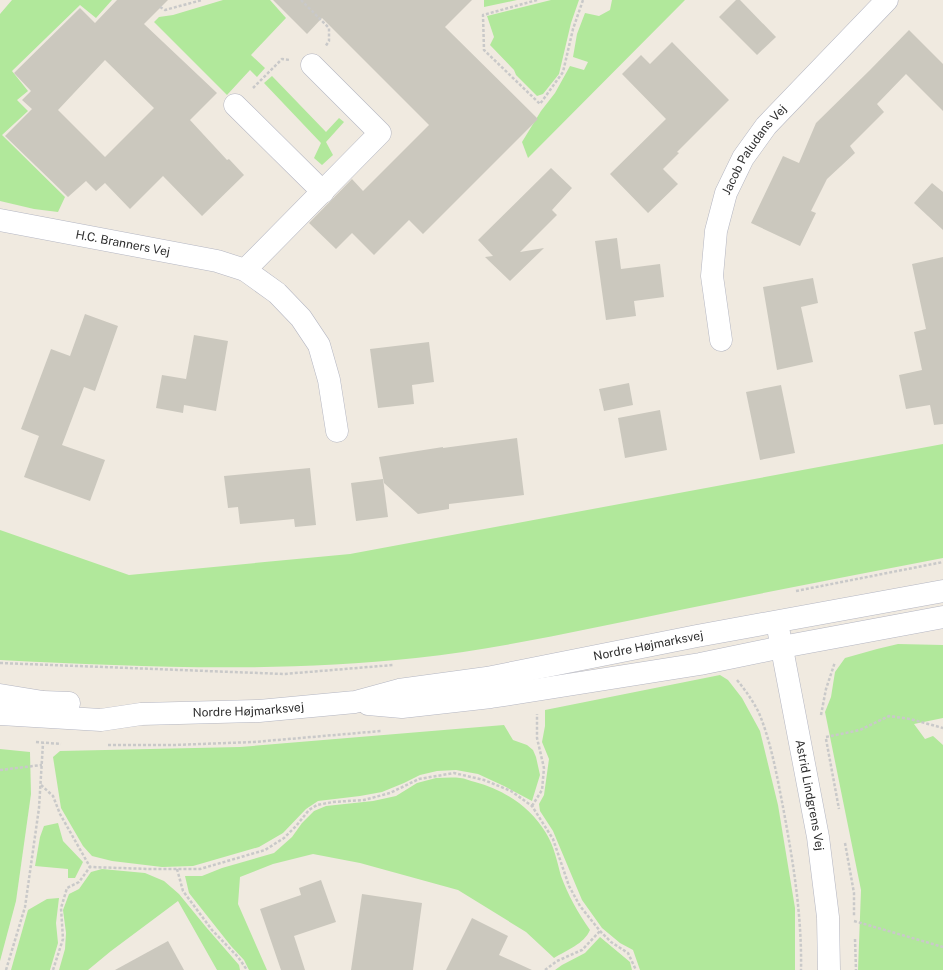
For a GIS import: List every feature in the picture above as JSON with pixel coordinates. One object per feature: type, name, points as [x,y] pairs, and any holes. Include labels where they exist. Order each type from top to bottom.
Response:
[{"type":"street","name":"Jacob Paludans Vej","points":[[721,340],[712,276],[716,231],[726,193],[743,158],[766,126],[887,0]]},
{"type":"street","points":[[245,270],[380,133],[312,64]]},
{"type":"street","points":[[235,105],[323,192]]},
{"type":"street","name":"H.C. Branners Vej","points":[[0,220],[217,261],[245,270],[277,292],[301,318],[319,345],[330,380],[337,431]]},
{"type":"street","name":"Nordre Højmarksvej","points":[[0,714],[101,720],[141,714],[259,711],[355,702],[399,690],[487,678],[697,636],[943,591]]},
{"type":"street","name":"Nordre Højmarksvej","points":[[355,702],[402,707],[491,697],[700,664],[943,616]]},
{"type":"street","name":"Astrid Lindgrens Vej","points":[[777,622],[818,837],[828,917],[829,970]]},
{"type":"street","name":"Nordre Højmarksvej","points":[[0,695],[43,702],[100,706],[141,714]]},
{"type":"path","points":[[160,7],[165,10],[202,0]]},
{"type":"path","points":[[235,105],[282,59],[312,64],[329,41],[329,28],[301,0]]},
{"type":"path","points":[[537,0],[483,14],[483,22],[484,50],[540,104],[563,72],[573,30],[583,0]]},
{"type":"path","points":[[794,592],[943,562]]},
{"type":"path","points":[[822,721],[821,714],[826,689],[835,662]]},
{"type":"path","points":[[0,663],[284,674],[400,664]]},
{"type":"path","points":[[732,676],[751,697],[759,714],[775,763],[795,868],[802,944],[801,970]]},
{"type":"path","points":[[532,806],[542,790],[544,768],[537,738],[537,707]]},
{"type":"path","points":[[840,816],[826,737],[860,730],[889,716],[910,719],[943,728]]},
{"type":"path","points":[[6,970],[25,907],[39,808],[43,743]]},
{"type":"path","points":[[0,770],[42,765]]},
{"type":"path","points":[[90,867],[200,869],[265,850],[284,838],[309,810],[317,805],[333,802],[364,800],[390,792],[419,779],[439,774],[454,773],[484,780],[511,791],[532,806],[553,839],[569,886],[580,906],[611,942],[628,953],[636,970]]},
{"type":"path","points":[[40,785],[54,796],[60,814],[90,867]]},
{"type":"path","points":[[844,839],[854,893],[854,928]]},
{"type":"path","points":[[53,970],[63,939],[61,908],[67,888],[79,882],[90,867]]},
{"type":"path","points":[[178,869],[183,891],[212,930],[238,957],[246,970]]},
{"type":"path","points":[[854,921],[943,947]]},
{"type":"path","points":[[545,970],[557,961],[582,950],[600,931]]},
{"type":"path","points":[[855,935],[856,970]]},
{"type":"green space","points":[[12,0],[112,0],[96,18],[80,5],[12,71],[28,91],[17,100],[28,111],[2,135],[65,197],[58,212],[34,209],[0,201],[0,14]]},
{"type":"green space","points":[[223,0],[270,0],[286,18],[251,55],[265,68],[257,77],[250,70],[227,95],[154,22],[159,17],[173,15]]},
{"type":"green space","points":[[484,0],[517,0],[484,7]]},
{"type":"green space","points":[[551,0],[579,0],[571,23],[559,74],[543,94],[537,96],[516,75],[514,70],[490,45],[494,37],[487,16]]},
{"type":"green space","points":[[612,0],[685,0],[528,158],[522,142],[541,111],[555,93],[570,66],[584,70],[588,62],[573,57],[577,34],[585,13],[599,16],[610,10]]},
{"type":"green space","points":[[272,76],[326,132],[339,118],[344,122],[326,142],[333,155],[322,165],[314,158],[321,143],[264,83]]},
{"type":"green space","points":[[943,444],[943,558],[548,637],[482,649],[416,658],[312,666],[260,667],[105,665],[0,660],[0,530],[129,575],[350,554]]},
{"type":"green space","points":[[898,644],[943,645],[943,718],[914,724],[925,739],[933,736],[943,745],[943,970],[858,970],[861,890],[825,712],[831,697],[835,672],[845,658]]},
{"type":"green space","points":[[720,675],[728,680],[742,698],[760,731],[778,805],[795,908],[795,970],[640,970],[633,950],[620,943],[602,928],[582,900],[553,831],[540,811],[539,804],[544,795],[549,759],[542,742],[545,726],[545,710]]},
{"type":"green space","points":[[504,725],[513,740],[527,745],[533,750],[536,757],[540,775],[532,801],[478,774],[456,770],[437,771],[420,775],[382,792],[318,801],[306,809],[283,833],[259,847],[193,866],[162,867],[112,861],[92,856],[83,846],[61,808],[53,757],[60,751],[240,747]]},
{"type":"green space","points":[[0,749],[30,752],[31,794],[16,901],[0,961]]},
{"type":"green space","points":[[436,778],[462,778],[486,785],[515,800],[540,823],[549,838],[567,890],[577,910],[590,930],[584,939],[554,958],[526,932],[458,890],[360,863],[313,854],[273,864],[240,877],[238,904],[267,970],[249,970],[244,960],[189,893],[185,876],[202,876],[222,868],[274,853],[292,837],[302,823],[314,811],[326,806],[373,801],[396,796],[417,783]]},
{"type":"green space","points":[[58,823],[63,841],[83,862],[75,878],[68,878],[68,869],[35,866],[40,837],[44,826]]},
{"type":"green space","points":[[102,869],[145,873],[164,881],[179,894],[239,965],[240,970],[217,970],[178,901],[88,970],[59,970],[65,949],[66,933],[63,910],[69,894],[79,889],[91,872]]},
{"type":"green space","points":[[59,898],[56,923],[58,943],[50,970],[11,970],[28,910],[47,899]]},
{"type":"green space","points":[[600,937],[630,962],[632,970],[555,970],[585,953]]},
{"type":"building","points":[[117,0],[168,0],[144,24],[217,93],[190,120],[227,160],[229,159],[244,175],[202,216],[163,176],[130,209],[105,183],[96,191],[86,181],[68,197],[5,136],[32,109],[22,100],[31,91],[14,73],[80,8],[95,23]],"holes":[[[105,60],[154,108],[105,157],[58,110]]]},
{"type":"building","points":[[273,0],[472,0],[445,27],[538,119],[423,234],[409,220],[374,255],[352,233],[336,249],[309,223],[352,179],[363,191],[429,125],[322,18],[307,34]]},
{"type":"building","points":[[736,0],[740,0],[776,37],[757,55],[719,17]]},
{"type":"building","points":[[909,30],[943,64],[943,111],[906,74],[877,104],[884,112],[850,146],[855,153],[827,179],[811,211],[816,213],[800,246],[751,223],[783,156],[799,163],[816,123]]},
{"type":"building","points":[[672,42],[729,100],[677,152],[679,153],[663,169],[678,184],[648,213],[610,174],[666,119],[622,74],[641,55],[650,64]]},
{"type":"building","points":[[551,168],[572,188],[552,210],[557,215],[520,252],[544,248],[510,281],[485,257],[493,256],[478,240]]},
{"type":"building","points":[[932,183],[943,192],[943,230],[914,203]]},
{"type":"building","points":[[617,238],[621,269],[660,264],[664,297],[634,301],[636,316],[606,320],[595,241]]},
{"type":"building","points":[[943,257],[943,424],[934,425],[930,405],[906,409],[899,375],[922,370],[914,332],[926,329],[912,264]]},
{"type":"building","points":[[813,278],[818,303],[801,307],[813,362],[777,370],[763,287]]},
{"type":"building","points":[[85,314],[118,326],[95,391],[84,387],[62,445],[105,460],[90,501],[24,477],[39,436],[21,429],[51,349],[70,356]]},
{"type":"building","points":[[194,335],[228,341],[216,411],[184,405],[183,413],[156,408],[162,375],[186,379]]},
{"type":"building","points":[[429,342],[434,382],[412,385],[414,404],[378,408],[370,349]]},
{"type":"building","points":[[629,383],[633,405],[604,411],[599,389]]},
{"type":"building","points":[[781,385],[795,453],[760,460],[746,392]]},
{"type":"building","points":[[660,410],[667,450],[625,458],[618,418]]},
{"type":"building","points":[[517,438],[524,495],[449,504],[449,509],[418,514],[384,483],[379,457]]},
{"type":"building","points":[[310,468],[316,525],[295,527],[294,519],[240,524],[238,507],[228,508],[224,476]]},
{"type":"building","points":[[383,479],[388,517],[356,521],[351,483]]},
{"type":"building","points":[[321,880],[336,922],[294,936],[305,970],[281,970],[260,909],[301,895],[299,888]]},
{"type":"building","points":[[362,894],[422,903],[413,970],[351,970]]},
{"type":"building","points":[[472,918],[508,936],[499,955],[532,970],[446,970]]},
{"type":"building","points":[[168,941],[184,970],[115,970]]}]
